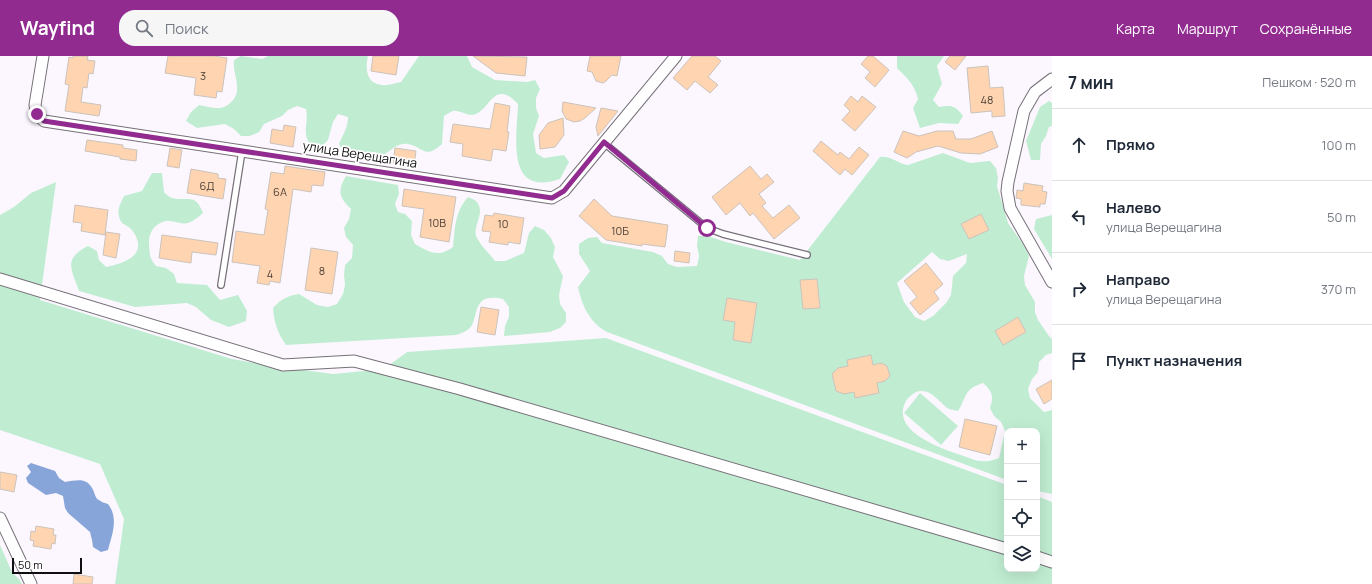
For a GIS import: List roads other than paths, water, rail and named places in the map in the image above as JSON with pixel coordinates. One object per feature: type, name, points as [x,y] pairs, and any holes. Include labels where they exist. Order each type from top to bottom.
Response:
[{"type":"street","name":"улица Верещагина","points":[[43,56],[35,105],[37,114],[44,121],[552,198],[564,191],[676,56]]},
{"type":"street","points":[[1052,79],[1035,92],[1024,111],[1007,191],[1009,204],[1013,214],[1052,282]]},
{"type":"street","points":[[0,279],[282,365],[354,361],[460,389],[1004,548]]},
{"type":"street","points":[[0,518],[31,584]]},
{"type":"street","points":[[1040,558],[1052,562]]},
{"type":"lane","points":[[604,142],[707,228],[723,234],[807,255]]},
{"type":"lane","points":[[221,285],[242,151]]},
{"type":"water","points":[[31,463],[55,471],[59,478],[65,482],[78,480],[86,482],[92,487],[97,499],[108,504],[113,515],[114,527],[108,550],[101,552],[93,547],[90,532],[68,513],[65,508],[63,496],[56,493],[46,495],[28,483],[26,478],[31,472],[27,466]]}]
